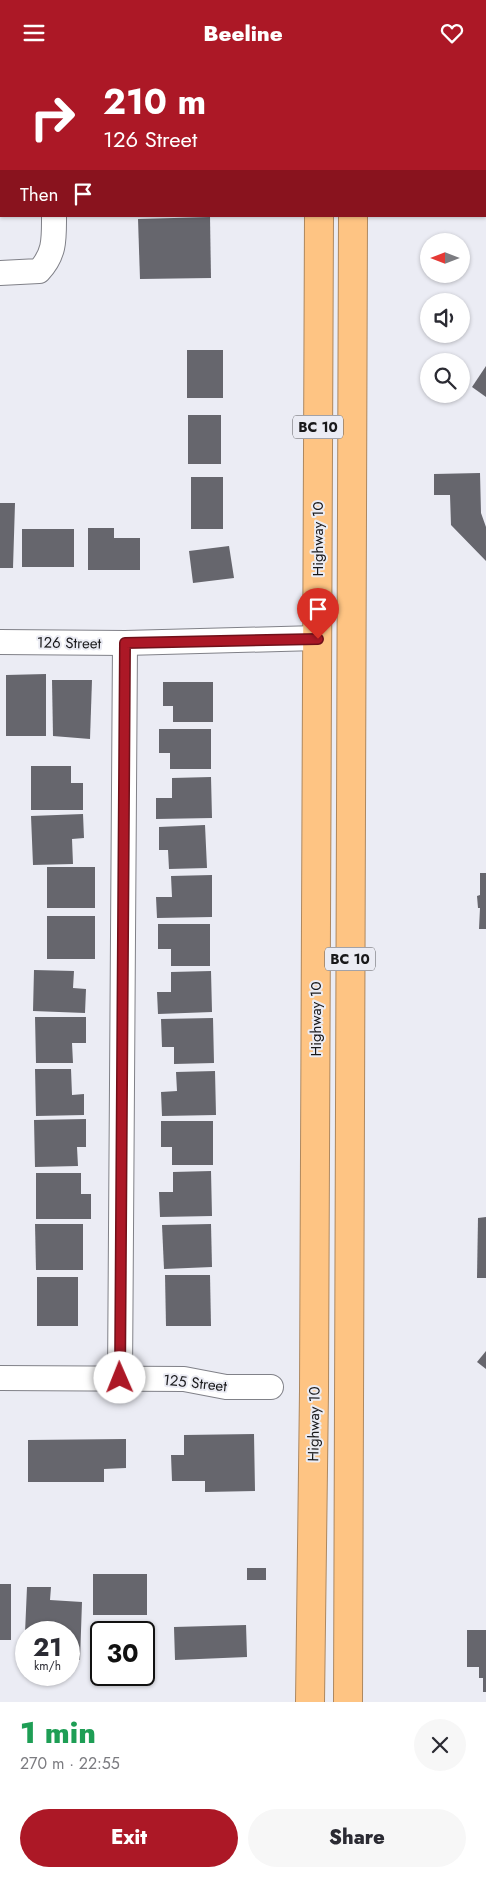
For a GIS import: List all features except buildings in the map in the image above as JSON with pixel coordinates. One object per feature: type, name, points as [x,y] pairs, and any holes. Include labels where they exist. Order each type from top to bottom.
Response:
[{"type":"highway","name":"Highway 10","points":[[310,1702],[314,1391],[319,217]]},
{"type":"highway","name":"BC 10","points":[[348,1702],[353,217]]},
{"type":"street","points":[[0,273],[39,271],[49,260],[54,247],[54,217]]},
{"type":"street","name":"126 Street","points":[[0,642],[125,643],[318,639]]},
{"type":"street","points":[[120,1378],[125,643]]},
{"type":"street","name":"125 Street","points":[[0,1378],[184,1379],[226,1387],[271,1387]]},
{"type":"route","points":[[120,1378],[125,643],[318,639]]}]
